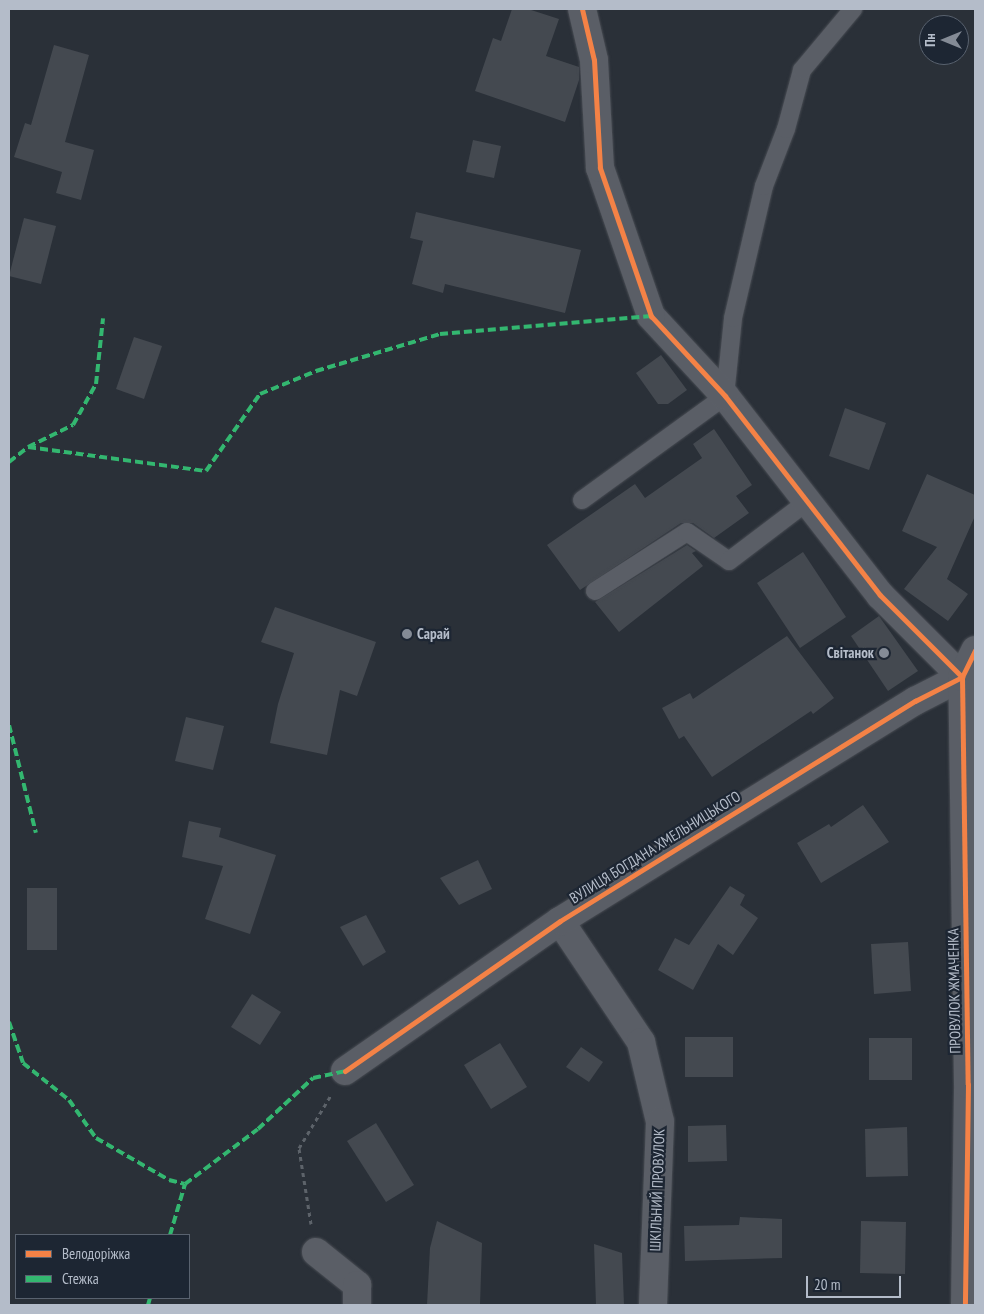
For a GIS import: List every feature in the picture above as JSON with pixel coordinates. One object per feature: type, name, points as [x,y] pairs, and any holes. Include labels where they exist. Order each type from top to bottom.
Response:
[{"type":"street","points":[[582,9],[594,60],[600,168],[651,316],[725,396],[880,595],[962,677],[975,650]]},
{"type":"street","name":"ВУЛИЦЯ БОГДАНА ХМЕЛЬНИЦЬКОГО","points":[[345,1071],[560,921],[916,701],[962,677]]},
{"type":"street","name":"ПРОВУЛОК ЖМАЧЕНКА","points":[[962,677],[971,1083],[965,1305]]},
{"type":"street","name":"ШКІЛЬНИЙ ПРОВУЛОК","points":[[560,921],[641,1042],[660,1122],[653,1305]]},
{"type":"street","points":[[316,1252],[357,1286],[357,1305]]},
{"type":"lane","points":[[582,500],[725,396],[733,318],[762,196],[786,129],[802,70],[853,9]]},
{"type":"lane","points":[[595,591],[687,532],[729,561],[808,501]]},
{"type":"path","points":[[316,1252],[299,1148],[345,1071]]},
{"type":"building","points":[[512,9],[528,9],[559,19],[546,56],[579,67],[579,80],[565,122],[475,91],[493,38],[501,41]]},
{"type":"building","points":[[54,45],[89,55],[65,142],[94,150],[81,200],[56,193],[62,172],[14,157],[25,123],[31,125]]},
{"type":"building","points":[[473,140],[501,146],[494,178],[466,172]]},
{"type":"building","points":[[416,212],[581,250],[565,313],[445,284],[443,293],[412,284],[423,241],[410,238]]},
{"type":"building","points":[[24,218],[56,226],[41,284],[9,276]]},
{"type":"building","points":[[134,337],[162,346],[144,399],[116,389]]},
{"type":"building","points":[[661,355],[687,390],[668,404],[658,404],[636,373]]},
{"type":"building","points":[[845,408],[886,423],[869,470],[829,456]]},
{"type":"building","points":[[714,429],[752,485],[736,496],[749,513],[714,538],[693,523],[681,523],[580,590],[547,545],[635,484],[645,498],[702,458],[693,444]]},
{"type":"building","points":[[927,474],[975,495],[975,516],[947,579],[968,594],[948,621],[904,589],[937,547],[902,531]]},
{"type":"building","points":[[687,545],[696,551],[692,553],[703,566],[619,632],[595,602]]},
{"type":"building","points":[[803,552],[846,617],[800,648],[757,583]]},
{"type":"building","points":[[275,607],[376,642],[357,696],[340,690],[327,755],[270,743],[278,704],[294,653],[261,642]]},
{"type":"building","name":"Світанок","points":[[879,616],[918,671],[888,691],[851,636]]},
{"type":"building","points":[[787,636],[834,698],[813,714],[811,711],[712,777],[684,736],[679,739],[662,708],[690,693],[693,699]]},
{"type":"building","points":[[186,717],[224,726],[213,770],[175,761]]},
{"type":"building","points":[[863,805],[889,842],[821,883],[797,843],[829,824],[831,827]]},
{"type":"building","points":[[189,821],[221,828],[219,837],[276,855],[250,934],[205,919],[223,866],[182,857]]},
{"type":"building","points":[[478,860],[492,889],[459,905],[440,878]]},
{"type":"building","points":[[730,886],[745,895],[740,905],[758,918],[733,955],[718,944],[693,990],[658,970],[675,938],[689,945]]},
{"type":"building","points":[[27,888],[57,888],[57,950],[27,950]]},
{"type":"building","points":[[366,915],[386,952],[363,966],[340,927]]},
{"type":"building","points":[[908,942],[911,991],[874,994],[871,944]]},
{"type":"building","points":[[252,994],[281,1012],[260,1045],[231,1027]]},
{"type":"building","points":[[685,1037],[733,1037],[733,1077],[685,1077]]},
{"type":"building","points":[[869,1038],[912,1038],[912,1080],[869,1080]]},
{"type":"building","points":[[500,1043],[527,1087],[491,1109],[464,1065]]},
{"type":"building","points":[[581,1047],[603,1062],[589,1082],[566,1067]]},
{"type":"building","points":[[376,1123],[414,1185],[386,1202],[347,1141]]},
{"type":"building","points":[[726,1125],[727,1161],[688,1162],[688,1126]]},
{"type":"building","points":[[907,1127],[908,1176],[866,1177],[865,1129]]},
{"type":"building","points":[[740,1217],[782,1219],[782,1258],[685,1261],[684,1226],[739,1225]]},
{"type":"building","points":[[437,1221],[482,1243],[480,1305],[427,1305],[430,1248]]},
{"type":"building","points":[[861,1221],[906,1222],[905,1274],[860,1273]]},
{"type":"building","points":[[594,1244],[622,1253],[624,1305],[596,1305]]},
{"type":"marked path","points":[[28,447],[206,471],[260,394],[316,371],[440,334],[651,316]]},
{"type":"marked path","points":[[9,462],[28,447],[73,425],[96,384],[103,318]]},
{"type":"marked path","points":[[9,725],[36,833]]},
{"type":"marked path","points":[[9,1022],[23,1063],[69,1100],[96,1138],[169,1180],[185,1184],[258,1129],[313,1078],[345,1071]]},
{"type":"marked path","points":[[170,1234],[185,1184]]},
{"type":"marked path","points":[[148,1305],[150,1299]]},
{"type":"cycle path","points":[[582,9],[594,60],[600,168],[651,316],[725,396],[880,595],[962,677]]},
{"type":"cycle path","points":[[345,1071],[560,921],[915,701],[962,677],[975,650]]},
{"type":"cycle path","points":[[962,677],[968,1084],[965,1305]]},
{"type":"place","name":"Сарай","points":[[407,634]]},
{"type":"place","name":"Світанок","points":[[884,653]]}]
